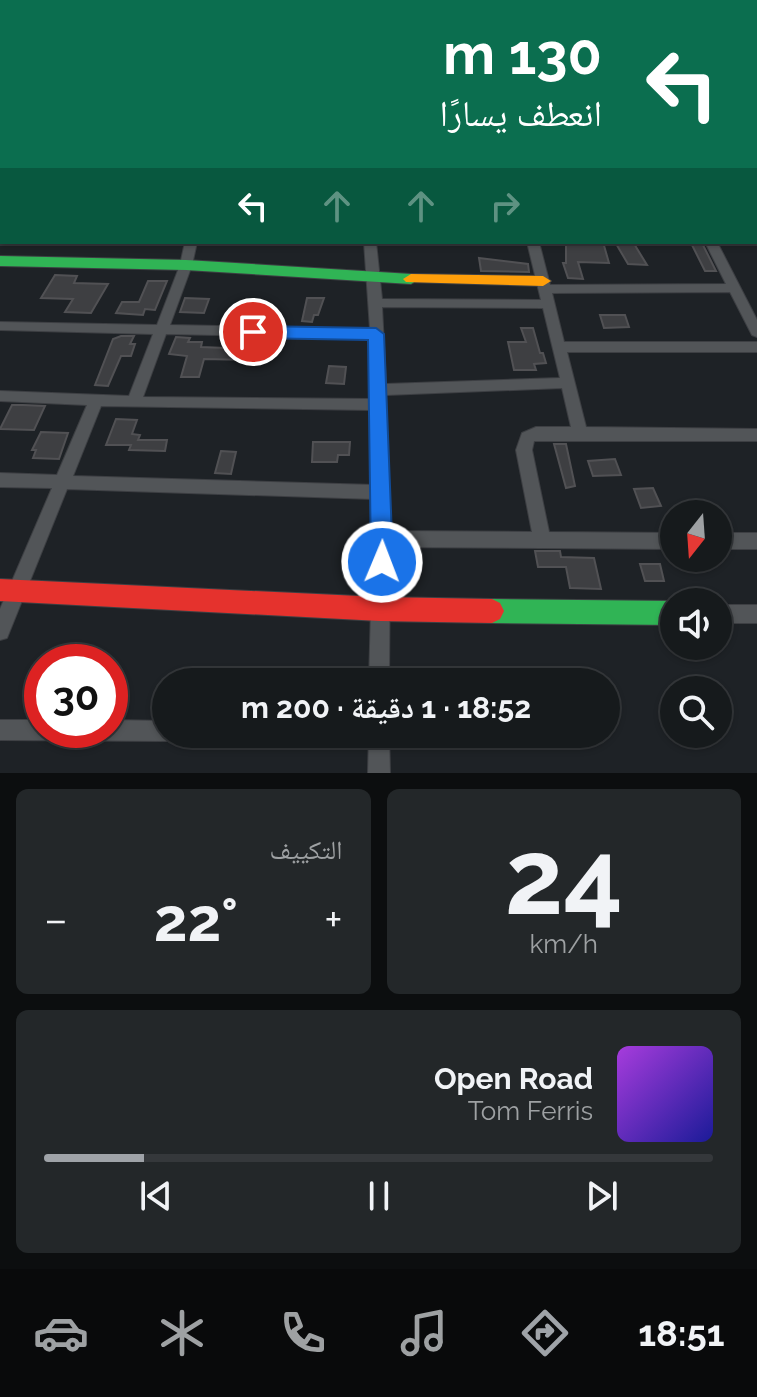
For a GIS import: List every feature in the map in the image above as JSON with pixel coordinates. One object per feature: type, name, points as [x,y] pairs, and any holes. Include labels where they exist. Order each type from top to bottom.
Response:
[{"type":"street","points":[[134,402],[186,265],[191,244]]},
{"type":"street","points":[[368,244],[376,303],[382,492],[379,668]]},
{"type":"street","points":[[534,244],[580,433]]},
{"type":"street","points":[[712,244],[757,332]]},
{"type":"street","points":[[0,261],[186,265],[372,278],[544,285],[735,288]]},
{"type":"street","points":[[376,303],[550,304]]},
{"type":"street","points":[[0,326],[376,334]]},
{"type":"street","points":[[559,347],[757,347]]},
{"type":"street","points":[[0,396],[134,402],[379,398],[567,383]]},
{"type":"street","points":[[0,631],[8,590],[63,482],[96,401]]},
{"type":"street","points":[[542,540],[524,450],[527,437],[536,433],[757,435]]},
{"type":"street","points":[[0,480],[382,492]]},
{"type":"street","points":[[383,539],[660,541]]},
{"type":"street","points":[[732,541],[757,541]]},
{"type":"street","points":[[8,590],[380,609],[660,613]]},
{"type":"street","points":[[732,614],[757,614]]},
{"type":"street","points":[[0,730],[152,731]]},
{"type":"street","points":[[379,748],[379,773]]},
{"type":"building","points":[[566,244],[604,244],[609,263],[578,262],[583,279],[568,278],[563,263],[566,263]]},
{"type":"building","points":[[616,244],[634,244],[647,265],[628,264]]},
{"type":"building","points":[[692,245],[703,245],[716,271],[705,271]]},
{"type":"building","points":[[479,258],[528,264],[529,272],[481,271]]},
{"type":"building","points":[[55,275],[77,276],[74,283],[108,284],[91,313],[65,312],[73,299],[41,298]]},
{"type":"building","points":[[148,281],[167,281],[155,310],[145,309],[143,315],[116,313],[122,302],[139,302]]},
{"type":"building","points":[[185,298],[209,299],[204,313],[180,312]]},
{"type":"building","points":[[307,298],[324,298],[312,322],[302,321]]},
{"type":"building","points":[[600,315],[625,315],[629,327],[604,328]]},
{"type":"building","points":[[521,328],[533,328],[540,353],[543,353],[546,363],[534,364],[536,370],[514,370],[508,342],[526,342]]},
{"type":"building","points":[[134,336],[130,344],[135,344],[131,356],[121,356],[108,386],[95,385],[113,339]]},
{"type":"building","points":[[176,337],[190,338],[188,342],[202,342],[201,347],[251,349],[249,360],[204,359],[199,377],[181,377],[187,356],[169,354]]},
{"type":"building","points":[[329,366],[346,367],[344,384],[326,383]]},
{"type":"building","points":[[12,405],[45,406],[34,430],[0,429]]},
{"type":"building","points":[[116,419],[137,420],[132,434],[140,435],[138,440],[167,440],[165,451],[129,450],[131,445],[106,445]]},
{"type":"building","points":[[41,432],[68,433],[59,459],[33,458],[36,450],[32,450]]},
{"type":"building","points":[[313,442],[350,442],[349,455],[338,455],[337,462],[312,462]]},
{"type":"building","points":[[554,444],[566,444],[575,486],[566,488]]},
{"type":"building","points":[[221,451],[236,452],[231,474],[215,473]]},
{"type":"building","points":[[615,459],[621,475],[593,476],[588,461]]},
{"type":"building","points":[[653,488],[660,506],[641,508],[634,489]]},
{"type":"building","points":[[535,551],[560,551],[561,557],[594,558],[601,589],[570,588],[566,567],[538,567]]},
{"type":"building","points":[[640,564],[660,564],[664,581],[645,581]]},
{"type":"traffic: fast","points":[[0,261],[186,265],[411,279]]},
{"type":"traffic: fast","points":[[492,611],[660,613]]},
{"type":"traffic: slow","points":[[411,279],[543,281]]},
{"type":"traffic: jam","points":[[0,590],[380,609],[492,611]]},
{"type":"route","points":[[253,332],[376,334],[382,562]]}]
